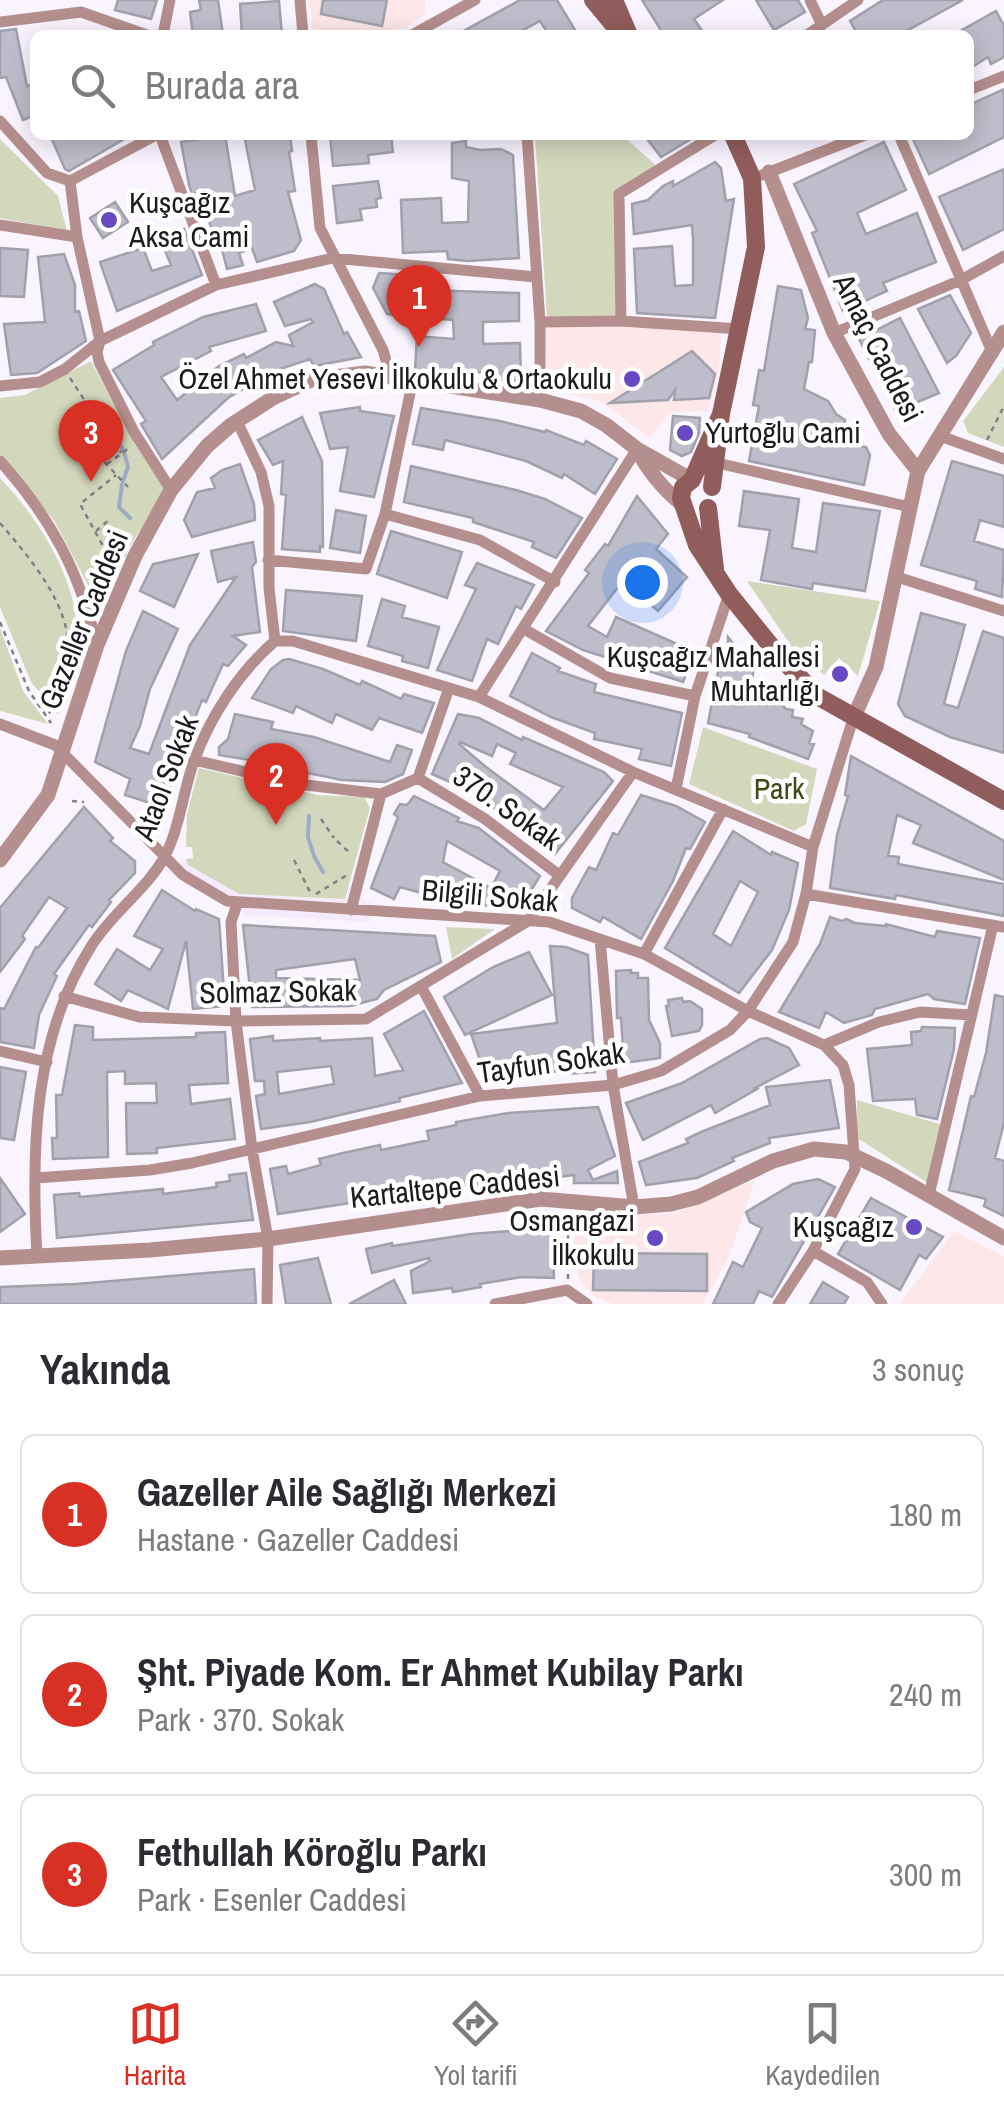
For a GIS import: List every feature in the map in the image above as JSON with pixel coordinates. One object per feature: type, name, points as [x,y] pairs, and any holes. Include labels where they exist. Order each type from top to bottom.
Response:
[{"type":"main road","points":[[593,0],[621,30]]},
{"type":"main road","points":[[618,1],[625,30]]},
{"type":"main road","points":[[721,414],[692,480],[681,492],[687,508],[697,512],[708,508],[714,496],[721,414],[756,247],[761,175],[736,140]]},
{"type":"main road","points":[[692,480],[705,480],[712,487]]},
{"type":"main road","name":"Gazeller Caddesi","points":[[687,508],[697,545],[716,574],[775,651],[817,696],[1004,801]]},
{"type":"main road","name":"Gazeller Caddesi","points":[[708,508],[716,574]]},
{"type":"street","points":[[165,30],[170,0]]},
{"type":"street","points":[[300,0],[303,30]]},
{"type":"street","points":[[421,30],[476,0]]},
{"type":"street","points":[[810,0],[822,25]]},
{"type":"street","points":[[814,30],[858,0]]},
{"type":"street","points":[[0,22],[80,12],[132,30]]},
{"type":"street","points":[[974,88],[1004,76]]},
{"type":"street","points":[[0,122],[47,173],[70,181],[148,140]]},
{"type":"street","points":[[160,140],[216,284]]},
{"type":"street","points":[[311,140],[320,228],[384,350],[390,374]]},
{"type":"street","points":[[527,140],[540,322],[540,400]]},
{"type":"street","points":[[621,322],[619,194],[707,140]]},
{"type":"street","points":[[761,175],[852,140]]},
{"type":"street","points":[[901,140],[993,354]]},
{"type":"street","name":"Amaç Caddesi","points":[[761,175],[834,334],[888,434],[918,471]]},
{"type":"street","points":[[70,181],[76,238],[100,340],[99,362],[143,448],[172,490]]},
{"type":"street","points":[[0,226],[76,238]]},
{"type":"street","points":[[834,334],[961,280],[1004,256]]},
{"type":"street","points":[[0,386],[40,382],[65,369],[100,340],[216,284],[333,258],[536,277]]},
{"type":"street","points":[[540,322],[740,328]]},
{"type":"street","points":[[853,719],[876,667],[918,471],[1004,332]]},
{"type":"street","name":"Gazeller Caddesi","points":[[0,860],[48,795],[97,645],[134,556],[172,490],[208,446],[273,398],[328,375],[390,374],[540,400],[581,411],[606,424],[638,449],[692,480]]},
{"type":"street","points":[[268,560],[363,570],[370,563],[385,514],[413,379]]},
{"type":"street","points":[[237,421],[266,488],[274,641],[293,641],[480,696],[633,772],[812,846]]},
{"type":"street","points":[[940,436],[1004,458]]},
{"type":"street","points":[[480,696],[638,449]]},
{"type":"street","name":"Gazeller Caddesi","points":[[638,449],[645,466],[664,489],[687,508]]},
{"type":"street","points":[[0,461],[51,526],[69,559],[86,598],[97,645]]},
{"type":"street","points":[[716,463],[910,507]]},
{"type":"street","points":[[385,514],[480,540],[555,582]]},
{"type":"street","points":[[897,577],[1004,611]]},
{"type":"street","points":[[676,789],[695,696],[730,594]]},
{"type":"street","points":[[524,629],[610,678],[695,696]]},
{"type":"street","name":"Ataol Sokak","points":[[37,1256],[37,1117],[64,996],[94,940],[165,856],[194,760],[227,695],[274,641]]},
{"type":"street","points":[[418,778],[450,688]]},
{"type":"street","name":"Tayfun Sokak","points":[[35,1178],[150,1170],[480,1096],[613,1085],[661,1071],[730,1030],[793,942],[806,894],[812,846],[853,719]]},
{"type":"street","name":"Bilgili Sokak","points":[[0,724],[41,738],[62,753],[183,875],[237,904],[549,922],[644,954],[748,1010],[824,1045]]},
{"type":"street","points":[[194,760],[298,784],[381,794],[351,910]]},
{"type":"street","name":"Solmaz Sokak","points":[[64,996],[140,1017],[236,1021],[366,1019],[528,921],[633,772]]},
{"type":"street","name":"370. Sokak","points":[[381,794],[418,778],[485,819],[559,875]]},
{"type":"street","points":[[644,954],[723,809]]},
{"type":"street","points":[[806,894],[998,926],[971,1015],[928,1195]]},
{"type":"street","points":[[237,904],[232,922],[236,1021],[268,1239],[267,1304]]},
{"type":"street","points":[[600,939],[613,1085],[634,1206]]},
{"type":"street","points":[[421,986],[480,1096]]},
{"type":"street","points":[[778,1304],[813,1251],[857,1158],[849,1085],[843,1065],[824,1045],[879,1022],[920,1012],[971,1015]]},
{"type":"street","points":[[0,1051],[47,1062]]},
{"type":"street","name":"Kartaltepe Caddesi","points":[[0,1258],[268,1239],[541,1199],[634,1206],[672,1204],[698,1197],[794,1153],[833,1149],[857,1158],[1004,1238]]},
{"type":"street","points":[[813,1251],[867,1282],[882,1304]]},
{"type":"street","points":[[494,1304],[568,1290],[587,1304]]},
{"type":"path","points":[[67,373],[96,419],[108,427],[122,453]]},
{"type":"path","points":[[100,406],[104,413]]},
{"type":"path","points":[[114,406],[78,433],[128,487]]},
{"type":"path","points":[[982,451],[1004,406]]},
{"type":"path","points":[[993,428],[1004,432]]},
{"type":"path","points":[[106,464],[135,444]]},
{"type":"path","points":[[116,457],[120,462]]},
{"type":"path","points":[[108,590],[100,587],[104,548],[80,504],[116,475]]},
{"type":"path","points":[[108,481],[113,487]]},
{"type":"path","points":[[98,490],[104,498]]},
{"type":"path","points":[[95,532],[110,518]]},
{"type":"path","points":[[0,523],[33,562],[63,613],[69,662],[59,694],[46,716]]},
{"type":"path","points":[[0,622],[28,691],[51,724]]},
{"type":"path","points":[[72,801],[84,802]]},
{"type":"path","points":[[320,819],[353,856],[356,844]]},
{"type":"path","points":[[294,860],[311,894],[345,878],[349,870]]},
{"type":"path","points":[[568,1214],[568,1290]]},
{"type":"shaded area","points":[[310,0],[425,0],[425,14],[406,28],[312,29]]},
{"type":"shaded area","name":"Özel Ahmet Yesevi İlkokulu & Ortaokulu","points":[[545,327],[640,327],[721,333],[719,369],[709,411],[671,412],[649,438],[602,402],[555,390],[546,372]]},
{"type":"shaded area","points":[[186,859],[188,865],[239,894],[345,899],[350,883],[362,885],[361,899],[372,903],[370,922],[246,915],[164,870]]},
{"type":"shaded area","name":"Osmangazi İlkokulu","points":[[755,1180],[728,1259],[702,1304],[614,1304],[597,1298],[583,1285],[573,1262],[575,1217],[675,1213]]},
{"type":"shaded area","points":[[954,1231],[1004,1257],[1004,1304],[900,1304]]},
{"type":"green space","points":[[0,139],[58,196],[67,231],[0,218]]},
{"type":"green space","points":[[535,140],[628,140],[659,168],[615,193],[616,319],[547,317]]},
{"type":"green space","points":[[91,361],[165,491],[132,543],[102,604],[98,604],[55,522],[0,455],[0,398],[25,395]]},
{"type":"green space","points":[[1004,367],[1004,447],[968,433],[963,421]]},
{"type":"green space","points":[[0,478],[45,537],[74,606],[77,654],[58,714],[31,682],[0,607]]},
{"type":"green space","points":[[747,581],[880,601],[858,676],[839,658],[824,675],[792,647]]},
{"type":"green space","points":[[0,628],[23,691],[48,724],[0,711]]},
{"type":"green space","name":"Park","points":[[703,727],[817,769],[806,824],[794,831],[689,784]]},
{"type":"green space","points":[[199,768],[318,795],[364,797],[370,808],[345,899],[239,894],[188,865],[186,859],[193,858],[192,847],[186,847],[187,814]]},
{"type":"green space","points":[[446,927],[495,929],[452,959]]},
{"type":"green space","points":[[857,1100],[943,1125],[928,1183],[857,1138]]},
{"type":"building","points":[[118,0],[157,0],[151,19],[115,10]]},
{"type":"building","points":[[199,0],[218,0],[222,30],[192,30],[190,12],[201,10]]},
{"type":"building","points":[[323,0],[387,0],[382,26],[321,14]]},
{"type":"building","points":[[520,0],[557,0],[575,30],[546,30],[540,21],[523,30],[465,30]]},
{"type":"building","points":[[642,0],[723,0],[694,19],[702,30],[661,30]]},
{"type":"building","points":[[756,0],[798,0],[805,12],[774,30]]},
{"type":"building","points":[[883,0],[963,0],[908,30],[855,30],[850,21]]},
{"type":"building","points":[[279,1],[282,30],[242,30],[240,4]]},
{"type":"building","points":[[996,11],[1004,26],[1004,57],[991,64],[988,57],[974,66],[974,30],[962,30]]},
{"type":"building","points":[[16,29],[27,86],[30,85],[30,117],[23,120],[6,77],[0,78],[0,31]]},
{"type":"building","points":[[1004,89],[1004,137],[929,174],[913,140],[974,140],[974,103]]},
{"type":"building","points":[[52,140],[122,140],[69,171]]},
{"type":"building","points":[[226,140],[235,196],[255,190],[245,140],[291,140],[295,191],[288,192],[301,240],[294,251],[257,262],[252,248],[239,253],[243,265],[227,269],[218,234],[213,236],[202,192],[192,194],[181,142]]},
{"type":"building","points":[[330,140],[392,140],[393,152],[368,155],[369,163],[333,166]]},
{"type":"building","points":[[648,140],[689,140],[661,157]]},
{"type":"building","points":[[466,141],[466,147],[501,149],[513,155],[519,258],[468,261],[448,259],[447,251],[403,253],[401,200],[441,198],[442,223],[468,222],[469,181],[452,178],[452,143]]},
{"type":"building","points":[[884,142],[906,190],[857,213],[866,234],[917,213],[936,262],[883,283],[887,291],[843,311],[812,233],[817,231],[794,184]]},
{"type":"building","points":[[715,162],[721,168],[726,201],[734,199],[715,318],[637,313],[634,249],[672,246],[675,286],[693,285],[693,239],[692,225],[634,234],[632,204],[648,200],[663,186],[673,181],[673,186]]},
{"type":"building","points":[[1004,169],[1004,229],[963,250],[939,197]]},
{"type":"building","points":[[378,181],[381,198],[376,199],[377,207],[360,209],[362,220],[337,223],[333,186]]},
{"type":"building","name":"Kuşcağız Aksa Cami","points":[[115,202],[128,222],[103,238],[90,218]]},
{"type":"building","points":[[184,229],[202,275],[117,311],[100,262],[143,248],[152,271],[171,265],[160,239]]},
{"type":"building","points":[[0,248],[28,250],[24,297],[0,296]]},
{"type":"building","points":[[64,254],[75,285],[75,312],[79,311],[86,341],[37,373],[11,375],[4,324],[45,322],[38,257]]},
{"type":"building","points":[[379,273],[424,276],[424,290],[519,293],[519,321],[483,322],[483,344],[520,343],[521,381],[493,379],[493,372],[415,369],[417,336],[454,339],[453,320],[387,314],[373,288]]},
{"type":"building","points":[[315,284],[324,289],[344,334],[347,332],[361,357],[314,366],[310,359],[259,376],[260,379],[228,398],[162,459],[141,424],[146,421],[113,370],[154,345],[153,342],[203,317],[256,304],[266,331],[209,347],[211,351],[161,377],[177,400],[219,366],[244,354],[246,358],[276,342],[293,346],[289,335],[313,322],[311,319],[285,326],[274,302]]},
{"type":"building","points":[[778,286],[801,290],[808,318],[805,329],[815,330],[804,389],[828,401],[845,420],[842,430],[857,439],[855,445],[866,447],[870,455],[864,485],[749,461],[759,406],[753,405],[759,370],[764,371]]},
{"type":"building","points":[[950,295],[971,333],[947,363],[918,309]]},
{"type":"building","points":[[900,318],[939,393],[896,411],[878,369],[875,370],[859,339]]},
{"type":"building","points":[[692,351],[715,374],[709,398],[674,400],[675,390],[668,400],[610,403]]},
{"type":"building","points":[[360,407],[360,411],[394,416],[374,497],[340,491],[348,447],[330,449],[320,413]]},
{"type":"building","points":[[421,408],[546,430],[584,445],[586,441],[617,459],[595,494],[564,474],[562,478],[526,461],[445,440],[443,450],[413,444]]},
{"type":"building","name":"Yurtoğlu Cami","points":[[673,416],[700,418],[691,452],[682,456],[670,450]]},
{"type":"building","points":[[302,417],[322,461],[320,552],[282,549],[286,495],[281,494],[283,461],[273,465],[258,440]]},
{"type":"building","points":[[952,461],[1004,476],[1004,527],[980,520],[974,541],[1004,550],[1002,597],[975,589],[977,581],[921,565]]},
{"type":"building","points":[[240,464],[254,504],[255,520],[192,537],[184,520],[197,492],[215,488],[211,478]]},
{"type":"building","points":[[411,466],[516,490],[545,499],[582,518],[556,558],[532,547],[534,542],[473,522],[473,518],[404,502]]},
{"type":"building","points":[[744,491],[799,499],[792,548],[816,552],[823,503],[880,511],[865,591],[813,583],[812,589],[761,580],[770,530],[739,526]]},
{"type":"building","points":[[637,496],[668,534],[656,549],[687,577],[658,611],[630,587],[640,566],[636,564],[588,626],[607,637],[616,617],[695,652],[683,682],[583,650],[546,631],[589,573],[585,570],[605,544],[608,546]]},
{"type":"building","points":[[336,510],[366,516],[360,553],[330,548]]},
{"type":"building","points":[[391,531],[462,552],[447,598],[377,574]]},
{"type":"building","points":[[253,542],[260,632],[233,636],[246,645],[228,666],[223,664],[206,702],[202,700],[182,751],[179,750],[165,808],[125,795],[130,779],[95,762],[126,651],[143,611],[178,629],[150,689],[130,748],[149,754],[190,645],[236,577],[218,582],[211,551]]},
{"type":"building","points":[[198,554],[174,607],[140,591],[153,564]]},
{"type":"building","points":[[477,563],[534,585],[521,609],[516,606],[498,644],[487,639],[472,681],[437,670],[476,589],[465,585]]},
{"type":"building","points":[[286,590],[362,596],[356,641],[283,631]]},
{"type":"building","points":[[382,599],[405,606],[402,617],[439,627],[428,668],[368,646]]},
{"type":"building","points":[[921,613],[965,625],[944,704],[958,708],[983,631],[1004,638],[1004,753],[950,737],[905,716],[898,704]]},
{"type":"building","points":[[728,637],[754,669],[751,684],[769,690],[786,709],[793,710],[792,717],[803,719],[801,724],[813,731],[809,743],[814,744],[808,759],[749,737],[750,734],[708,723],[721,656],[728,651]]},
{"type":"building","points":[[532,653],[560,668],[558,671],[596,684],[594,692],[682,713],[671,766],[639,759],[642,749],[594,739],[595,733],[510,696]]},
{"type":"building","points":[[289,659],[360,685],[362,681],[401,699],[404,694],[434,703],[422,733],[379,718],[372,730],[336,714],[332,723],[296,706],[293,713],[252,698],[271,669]]},
{"type":"building","points":[[235,714],[273,722],[271,729],[314,737],[390,762],[397,745],[412,750],[403,774],[385,782],[305,775],[274,764],[219,755]]},
{"type":"building","points":[[458,714],[479,718],[522,740],[523,737],[604,772],[613,781],[555,854],[486,802],[489,799],[432,774]],"holes":[[[459,744],[492,756],[497,744],[516,753],[510,764],[563,787],[544,810]]]},
{"type":"building","points":[[851,756],[1004,841],[1004,880],[913,843],[921,825],[897,815],[888,856],[899,857],[898,864],[1004,884],[1004,916],[896,895],[895,899],[830,888],[837,835],[848,796],[845,795]]},
{"type":"building","points":[[641,795],[676,806],[705,822],[690,849],[686,848],[641,939],[603,917],[600,922],[572,908],[572,898],[589,867],[596,870],[613,833],[618,835]]},
{"type":"building","points":[[414,796],[459,818],[457,821],[479,828],[540,876],[523,903],[464,905],[400,887],[394,899],[371,888],[398,817],[394,814],[400,804],[407,805]],"holes":[[[447,841],[500,871],[491,888],[443,862]]]},
{"type":"building","points":[[84,807],[113,838],[110,841],[135,861],[135,873],[109,900],[54,974],[57,976],[39,1015],[34,1048],[0,1042],[0,1008],[4,1009],[36,947],[67,908],[49,897],[0,972],[0,908]]},
{"type":"building","points":[[733,831],[771,855],[772,852],[798,863],[789,910],[772,950],[739,993],[665,948]],"holes":[[[740,881],[758,892],[731,946],[713,934]]]},
{"type":"building","points":[[162,890],[195,911],[219,919],[225,1006],[193,1009],[186,941],[168,1009],[128,990],[121,1001],[95,984],[117,949],[150,970],[163,949],[134,936]]},
{"type":"building","points":[[830,917],[886,924],[935,937],[937,931],[980,938],[965,1004],[934,999],[928,994],[875,1009],[872,1015],[844,1023],[826,1012],[819,1028],[779,1012],[820,944]]},
{"type":"building","points":[[243,925],[435,936],[441,962],[384,990],[377,999],[350,1006],[252,1007]],"holes":[[[355,959],[360,980],[276,978],[276,970]]]},
{"type":"building","points":[[550,946],[588,955],[595,1072],[565,1074],[564,1070],[488,1083],[471,1034],[557,1023]]},
{"type":"building","points":[[529,952],[552,995],[465,1035],[444,997],[493,967]]},
{"type":"building","points":[[616,971],[638,973],[638,978],[648,978],[649,1020],[660,1043],[660,1058],[624,1063],[621,1018],[617,1018]]},
{"type":"building","points":[[995,995],[1004,997],[1004,1123],[995,1158],[1004,1161],[1004,1216],[984,1206],[986,1199],[949,1190],[971,1096],[974,1097],[986,1053]]},
{"type":"building","points":[[682,998],[683,1002],[690,1001],[702,1009],[702,1025],[699,1031],[672,1036],[666,1006],[668,1000]]},
{"type":"building","points":[[424,1011],[462,1083],[310,1122],[261,1129],[256,1096],[265,1094],[264,1081],[255,1081],[250,1039],[372,1038],[375,1076],[403,1070],[384,1034]],"holes":[[[331,1066],[334,1084],[279,1094],[277,1072]]]},
{"type":"building","points":[[75,1025],[93,1027],[93,1040],[196,1037],[196,1033],[225,1032],[228,1083],[189,1085],[191,1104],[230,1099],[235,1139],[157,1148],[157,1153],[127,1154],[126,1103],[157,1103],[156,1083],[125,1084],[125,1071],[107,1072],[108,1157],[53,1159],[52,1138],[57,1138],[56,1095],[62,1095]]},
{"type":"building","points":[[922,1027],[955,1028],[954,1049],[937,1119],[917,1115],[915,1099],[873,1101],[867,1049],[912,1045],[911,1032],[921,1031]]},
{"type":"building","points":[[767,1038],[789,1048],[799,1065],[715,1113],[711,1105],[643,1140],[626,1103],[682,1083]]},
{"type":"building","points":[[0,1067],[26,1072],[14,1140],[0,1138]]},
{"type":"building","points":[[830,1080],[839,1128],[769,1138],[770,1143],[697,1178],[646,1185],[639,1162],[770,1105],[766,1087]]},
{"type":"building","points":[[598,1107],[615,1156],[588,1170],[593,1180],[617,1171],[618,1183],[574,1183],[574,1175],[527,1181],[527,1176],[278,1214],[270,1169],[286,1166],[288,1174],[321,1165],[319,1159],[343,1153],[429,1140],[427,1131],[456,1122],[508,1113]]},
{"type":"building","points":[[246,1173],[253,1220],[57,1238],[54,1195],[79,1193],[80,1197],[163,1189],[163,1194],[217,1187],[216,1183],[230,1181],[229,1175]]},
{"type":"building","points":[[0,1178],[25,1214],[0,1232]]},
{"type":"building","points":[[818,1179],[835,1187],[772,1297],[759,1291],[753,1304],[713,1304],[733,1262],[743,1267],[762,1228],[750,1222],[746,1212],[793,1184]]},
{"type":"building","points":[[871,1198],[943,1237],[926,1259],[919,1255],[900,1290],[838,1254]]},
{"type":"building","points":[[552,1228],[554,1278],[522,1277],[453,1292],[452,1288],[413,1293],[411,1271],[430,1261],[429,1258],[372,1273],[366,1249],[471,1234]]},
{"type":"building","points":[[594,1253],[707,1254],[707,1291],[593,1290]]},
{"type":"building","points":[[318,1258],[331,1304],[286,1304],[280,1265]]},
{"type":"building","points":[[254,1269],[256,1304],[0,1304],[0,1287]]},
{"type":"building","points":[[394,1280],[406,1304],[349,1304]]},
{"type":"building","points":[[823,1282],[848,1297],[844,1304],[810,1304]]},
{"type":"waterway","points":[[108,424],[123,450]]},
{"type":"waterway","points":[[123,481],[128,467],[124,452]]},
{"type":"waterway","points":[[122,484],[119,507],[130,518]]},
{"type":"waterway","points":[[309,816],[308,837],[313,853]]},
{"type":"waterway","points":[[314,856],[323,872]]},
{"type":"place","name":"Kuşcağız Aksa Cami","points":[[109,220]]},
{"type":"place","name":"Gazeller Aile Sağlığı Merkezi","points":[[419,347]]},
{"type":"place","name":"Özel Ahmet Yesevi İlkokulu & Ortaokulu","points":[[632,379]]},
{"type":"place","name":"Yurtoğlu Cami","points":[[685,433]]},
{"type":"place","name":"Fethullah Köroğlu Parkı","points":[[91,482]]},
{"type":"place","name":"Kuşcağız Mahallesi Muhtarlığı","points":[[840,674]]},
{"type":"place","name":"Şht. Piyade Kom. Er Ahmet Kubilay Parkı","points":[[276,825]]},
{"type":"place","name":"Kuşcağız","points":[[914,1227]]},
{"type":"place","name":"Osmangazi İlkokulu","points":[[655,1238]]}]
